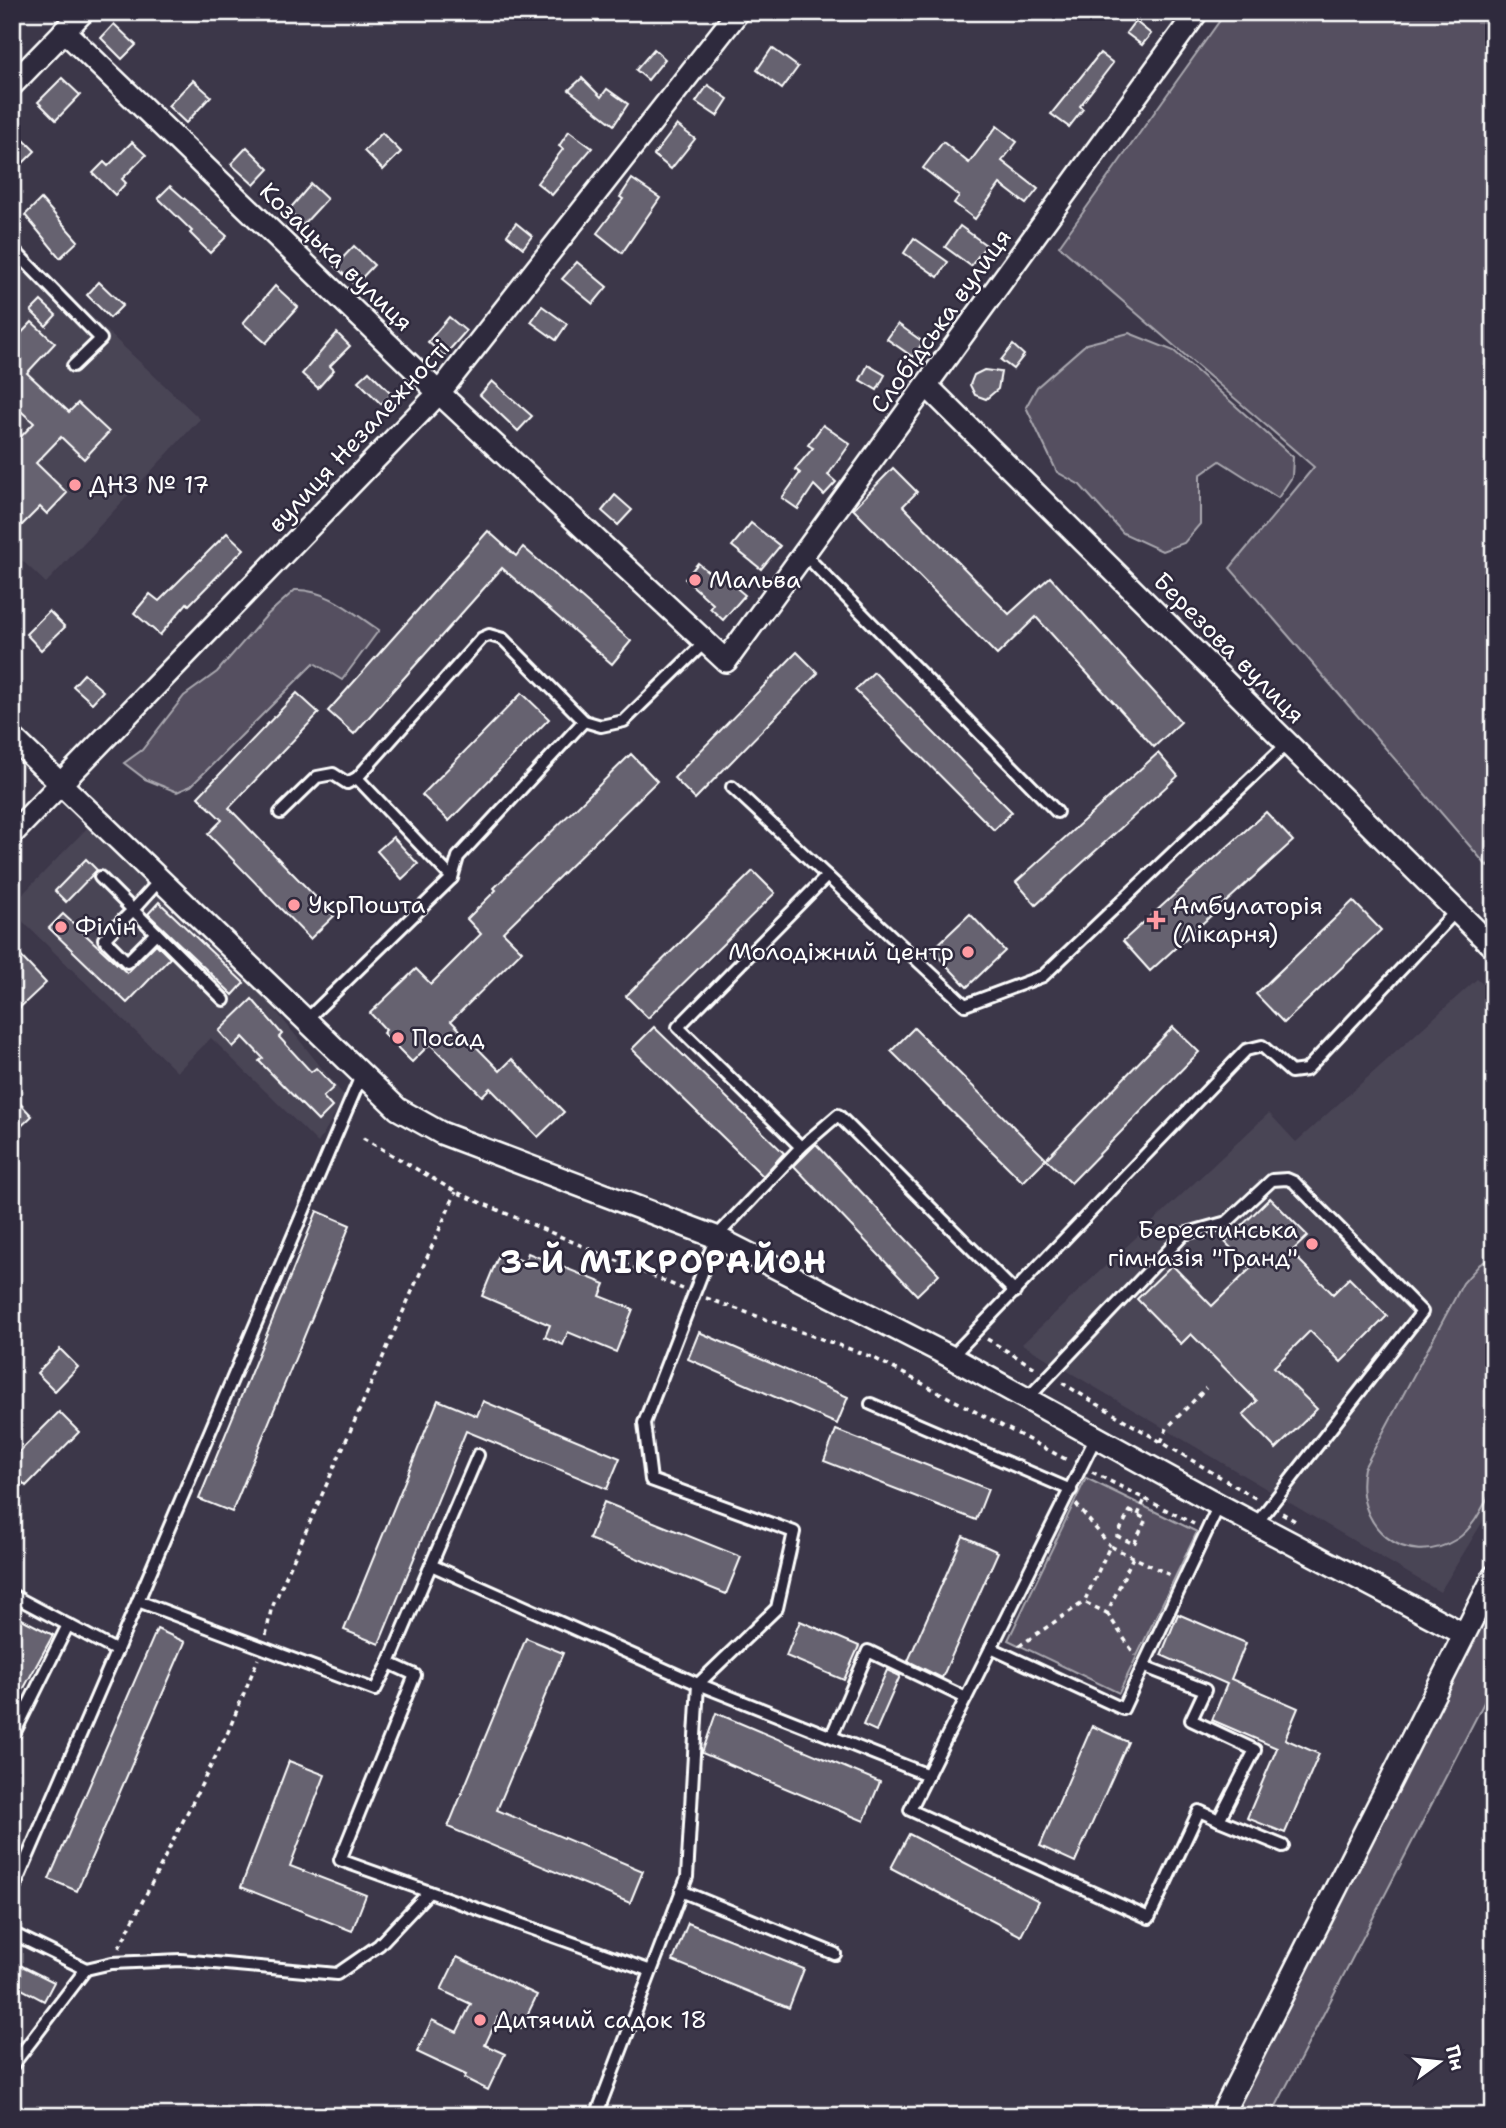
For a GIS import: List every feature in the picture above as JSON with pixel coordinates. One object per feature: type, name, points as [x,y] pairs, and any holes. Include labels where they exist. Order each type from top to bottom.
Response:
[{"type":"street","points":[[12,85],[83,12]]},
{"type":"street","name":"вулиця Незалежності","points":[[12,834],[62,786],[439,393],[738,12]]},
{"type":"street","name":"Слобідська вулиця","points":[[726,661],[1198,12]]},
{"type":"street","name":"Козацька вулиця","points":[[64,31],[439,393],[726,661]]},
{"type":"street","name":"Березова вулиця","points":[[927,386],[1494,948]]},
{"type":"street","points":[[12,737],[398,1109],[440,1133],[716,1237],[951,1356],[1219,1505],[1464,1634]]},
{"type":"street","points":[[1221,2116],[1494,1576]]},
{"type":"lane","points":[[12,248],[101,339],[73,366]]},
{"type":"lane","points":[[803,553],[1057,812]]},
{"type":"lane","points":[[280,813],[317,777],[332,774],[347,783],[357,778],[482,638],[489,635],[503,639],[584,721],[601,726],[624,721],[705,642]]},
{"type":"lane","points":[[306,1020],[452,878],[458,857],[584,721]]},
{"type":"lane","points":[[732,787],[965,1004],[1043,976],[1288,743]]},
{"type":"lane","points":[[357,778],[452,878]]},
{"type":"lane","points":[[801,1147],[678,1027],[827,876]]},
{"type":"lane","points":[[100,877],[224,1000]]},
{"type":"lane","points":[[156,933],[127,962],[104,939],[160,880]]},
{"type":"lane","points":[[951,1356],[1246,1050],[1262,1046],[1291,1072],[1307,1070],[1456,911]]},
{"type":"lane","points":[[12,1893],[361,1076]]},
{"type":"lane","points":[[596,2116],[687,1877],[698,1684],[777,1608],[794,1532],[651,1480],[644,1423],[716,1237],[801,1147],[838,1115],[1015,1292]]},
{"type":"lane","points":[[1028,1398],[1184,1234],[1223,1225],[1266,1184],[1272,1180],[1287,1179],[1300,1187],[1422,1312],[1256,1524]]},
{"type":"lane","points":[[871,1404],[1069,1492]]},
{"type":"lane","points":[[1097,1435],[911,1810],[1149,1918],[1199,1811],[1283,1846]]},
{"type":"lane","points":[[138,1601],[375,1690],[478,1455]]},
{"type":"lane","points":[[990,1648],[1123,1709],[1219,1505]]},
{"type":"lane","points":[[431,1565],[698,1684],[928,1775]]},
{"type":"lane","points":[[12,1595],[117,1651]]},
{"type":"lane","points":[[12,1738],[68,1625]]},
{"type":"lane","points":[[832,1735],[868,1651],[966,1698]]},
{"type":"lane","points":[[389,1663],[415,1675],[340,1860],[651,1971]]},
{"type":"lane","points":[[1143,1666],[1205,1690],[1191,1720],[1255,1750],[1219,1820]]},
{"type":"lane","points":[[681,1891],[835,1954]]},
{"type":"lane","points":[[12,1933],[86,1969],[112,1963],[181,1960],[337,1974],[379,1945],[429,1892]]},
{"type":"lane","points":[[12,2066],[86,1969]]},
{"type":"path","points":[[363,1138],[456,1192],[693,1293],[872,1357],[1208,1531]]},
{"type":"path","points":[[112,1963],[228,1732],[263,1648],[271,1610],[456,1192]]},
{"type":"path","points":[[976,1332],[1045,1373]]},
{"type":"path","points":[[1057,1380],[1307,1528]]},
{"type":"path","points":[[1161,1442],[1167,1428],[1206,1388]]},
{"type":"path","points":[[1069,1492],[1110,1546],[1184,1581]]},
{"type":"path","points":[[1138,1515],[1145,1499]]},
{"type":"path","points":[[1130,1511],[1146,1519],[1134,1544],[1127,1541],[1117,1536],[1130,1511]]},
{"type":"path","points":[[1122,1552],[1127,1541]]},
{"type":"path","points":[[1006,1655],[1084,1602],[1110,1546]]},
{"type":"path","points":[[1107,1613],[1133,1558]]},
{"type":"path","points":[[1084,1602],[1107,1613],[1143,1666]]},
{"type":"shaded area","points":[[1226,12],[1494,12],[1494,858],[1487,866],[1230,568],[1314,467],[1059,246]]},
{"type":"shaded area","name":"ДНЗ № 17","points":[[34,262],[200,419],[46,583],[12,551],[12,284]]},
{"type":"shaded area","points":[[1129,333],[1174,351],[1293,457],[1292,477],[1278,498],[1220,461],[1200,475],[1200,524],[1184,543],[1162,551],[1123,533],[1080,485],[1057,472],[1026,407],[1037,387],[1086,344]]},
{"type":"shaded area","points":[[295,590],[318,593],[329,598],[379,630],[342,680],[314,663],[191,786],[177,792],[145,779],[124,763],[142,750],[184,696],[217,672],[266,616]]},
{"type":"shaded area","points":[[89,826],[264,996],[345,1097],[318,1143],[211,1038],[177,1072],[12,911],[12,905]]},
{"type":"shaded area","name":"Берестинська гімназія \"Гранд\"","points":[[1477,979],[1494,994],[1494,1503],[1440,1592],[1022,1344],[1269,1113],[1296,1142]]},
{"type":"shaded area","points":[[1494,1257],[1494,1486],[1474,1522],[1457,1539],[1437,1548],[1418,1550],[1401,1546],[1386,1537],[1374,1524],[1366,1507],[1362,1488],[1364,1468],[1463,1283],[1480,1264]]},
{"type":"shaded area","points":[[1086,1478],[1197,1532],[1119,1693],[1008,1640]]},
{"type":"shaded area","points":[[1494,1576],[1494,1683],[1271,2116],[1221,2116]]},
{"type":"building","points":[[1135,21],[1151,34],[1142,45],[1126,33]]},
{"type":"building","points":[[114,24],[136,45],[122,59],[101,38]]},
{"type":"building","points":[[772,48],[798,67],[782,89],[757,70]]},
{"type":"building","points":[[654,49],[665,59],[648,80],[636,70]]},
{"type":"building","points":[[1100,53],[1113,63],[1080,106],[1083,109],[1069,127],[1051,114]]},
{"type":"building","points":[[62,78],[80,95],[56,120],[38,102]]},
{"type":"building","points":[[582,78],[601,97],[607,89],[628,104],[614,125],[569,90]]},
{"type":"building","points":[[193,80],[211,96],[186,123],[168,106]]},
{"type":"building","points":[[708,85],[728,99],[717,116],[696,102]]},
{"type":"building","points":[[677,125],[695,139],[671,169],[654,155]]},
{"type":"building","points":[[997,126],[1017,142],[1002,161],[1038,189],[1026,204],[1000,184],[975,219],[954,203],[959,196],[923,168],[943,142],[969,163]]},
{"type":"building","points":[[12,128],[35,151],[12,174]]},
{"type":"building","points":[[569,131],[592,148],[552,195],[537,183],[563,149],[559,146]]},
{"type":"building","points":[[382,133],[401,152],[383,170],[364,151]]},
{"type":"building","points":[[132,142],[146,155],[122,179],[126,183],[115,195],[93,173],[104,162],[108,166]]},
{"type":"building","points":[[247,147],[269,169],[254,185],[231,164]]},
{"type":"building","points":[[632,179],[660,198],[622,253],[597,233],[623,199],[620,197]]},
{"type":"building","points":[[311,184],[327,199],[303,225],[288,211]]},
{"type":"building","points":[[170,186],[227,236],[210,253],[158,198]]},
{"type":"building","points":[[41,199],[78,241],[60,258],[25,215]]},
{"type":"building","points":[[516,223],[532,236],[523,248],[507,235]]},
{"type":"building","points":[[960,226],[986,245],[971,266],[945,247]]},
{"type":"building","points":[[914,238],[948,262],[938,277],[904,253]]},
{"type":"building","points":[[354,246],[374,265],[355,285],[335,266]]},
{"type":"building","points":[[577,262],[607,287],[593,304],[562,279]]},
{"type":"building","points":[[99,282],[123,305],[110,318],[87,295]]},
{"type":"building","points":[[275,286],[298,307],[266,343],[243,323]]},
{"type":"building","points":[[41,301],[56,315],[46,326],[31,311]]},
{"type":"building","points":[[542,306],[567,324],[556,340],[531,322]]},
{"type":"building","points":[[449,317],[466,331],[444,356],[428,342]]},
{"type":"building","points":[[32,322],[55,343],[27,373],[69,412],[78,403],[109,432],[84,459],[61,437],[36,463],[67,493],[47,514],[40,507],[12,535],[12,446],[34,423],[12,403],[12,343]]},
{"type":"building","points":[[898,324],[923,342],[913,357],[887,339]]},
{"type":"building","points":[[337,333],[350,346],[330,366],[334,370],[318,388],[302,374]]},
{"type":"building","points":[[1013,345],[1024,355],[1013,369],[1001,360]]},
{"type":"building","points":[[868,365],[885,375],[877,390],[860,380]]},
{"type":"building","points":[[984,370],[1001,372],[998,389],[986,399],[975,395],[970,385],[974,375]]},
{"type":"building","points":[[369,371],[392,394],[381,404],[358,381]]},
{"type":"building","points":[[492,381],[532,416],[518,431],[480,395]]},
{"type":"building","points":[[823,425],[850,444],[828,475],[836,482],[824,495],[814,485],[798,509],[782,498],[800,473],[795,469],[813,448],[808,445]]},
{"type":"building","points":[[893,468],[917,492],[903,506],[1009,614],[1050,577],[1181,722],[1154,747],[1036,617],[997,655],[853,509]]},
{"type":"building","points":[[615,495],[632,510],[618,525],[602,511]]},
{"type":"building","points":[[751,523],[780,546],[761,569],[732,546]]},
{"type":"building","points":[[488,531],[516,556],[523,547],[631,641],[612,664],[502,568],[354,734],[328,711]]},
{"type":"building","points":[[227,533],[244,549],[189,605],[187,603],[160,635],[134,613],[150,594],[159,601]]},
{"type":"building","points":[[698,563],[717,579],[721,575],[745,595],[723,620],[710,608],[713,604],[685,579]]},
{"type":"building","points":[[49,611],[65,627],[41,650],[26,634]]},
{"type":"building","points":[[797,652],[818,673],[695,799],[674,778]]},
{"type":"building","points":[[874,672],[1012,812],[994,830],[855,690]]},
{"type":"building","points":[[84,674],[103,691],[92,703],[73,686]]},
{"type":"building","points":[[297,693],[319,713],[229,808],[334,916],[310,939],[208,834],[222,820],[198,797]]},
{"type":"building","points":[[522,693],[549,719],[449,821],[422,795]]},
{"type":"building","points":[[1158,753],[1178,776],[1036,905],[1016,882]]},
{"type":"building","points":[[631,754],[657,781],[503,932],[522,951],[451,1021],[500,1071],[512,1059],[564,1112],[538,1137],[490,1088],[482,1096],[430,1044],[412,1062],[383,1033],[386,1030],[370,1013],[416,969],[431,984],[481,934],[467,919],[496,890],[494,888]]},
{"type":"building","points":[[1266,812],[1293,841],[1150,971],[1123,941]]},
{"type":"building","points":[[393,837],[418,864],[402,879],[377,851]]},
{"type":"building","points":[[86,859],[97,870],[66,902],[55,891]]},
{"type":"building","points":[[753,871],[775,893],[648,1018],[626,996]]},
{"type":"building","points":[[1353,901],[1381,930],[1284,1023],[1256,994]]},
{"type":"building","points":[[159,902],[244,983],[233,995],[148,914]]},
{"type":"building","points":[[63,914],[127,973],[156,944],[170,958],[127,1003],[49,928]]},
{"type":"building","points":[[970,914],[1005,951],[967,987],[932,950]]},
{"type":"building","points":[[12,947],[46,983],[12,1015]]},
{"type":"building","points":[[252,999],[282,1034],[279,1037],[311,1072],[316,1068],[334,1087],[323,1097],[332,1107],[318,1121],[259,1061],[263,1058],[243,1037],[233,1047],[219,1031]]},
{"type":"building","points":[[654,1027],[784,1153],[763,1176],[632,1049]]},
{"type":"building","points":[[1173,1027],[1199,1052],[1071,1183],[1046,1159]]},
{"type":"building","points":[[914,1028],[1046,1159],[1023,1182],[891,1051]]},
{"type":"building","points":[[12,1095],[32,1116],[12,1135]]},
{"type":"building","points":[[816,1144],[939,1274],[917,1295],[794,1166]]},
{"type":"building","points":[[1270,1198],[1308,1236],[1291,1252],[1333,1294],[1349,1278],[1387,1316],[1341,1362],[1310,1331],[1274,1367],[1317,1409],[1276,1449],[1243,1415],[1257,1401],[1191,1334],[1181,1344],[1137,1299],[1172,1265],[1212,1306],[1251,1268],[1225,1242]]},
{"type":"building","points":[[317,1211],[350,1225],[232,1512],[199,1499]]},
{"type":"building","points":[[500,1252],[525,1262],[528,1253],[605,1284],[600,1296],[633,1309],[616,1352],[568,1332],[563,1345],[545,1337],[550,1325],[482,1296]]},
{"type":"building","points":[[699,1332],[848,1397],[837,1424],[688,1359]]},
{"type":"building","points":[[60,1349],[78,1367],[55,1391],[37,1373]]},
{"type":"building","points":[[438,1400],[477,1416],[483,1401],[620,1458],[607,1489],[466,1431],[379,1644],[344,1630]]},
{"type":"building","points":[[59,1412],[79,1432],[26,1486],[12,1472],[12,1459]]},
{"type":"building","points":[[836,1430],[988,1489],[976,1520],[824,1461]]},
{"type":"building","points":[[604,1502],[741,1557],[726,1594],[589,1539]]},
{"type":"building","points":[[963,1536],[998,1552],[942,1678],[908,1661]]},
{"type":"building","points":[[12,1614],[53,1635],[12,1710]]},
{"type":"building","points":[[1178,1614],[1246,1643],[1231,1679],[1298,1708],[1285,1739],[1319,1754],[1285,1833],[1247,1818],[1277,1748],[1212,1720],[1227,1684],[1161,1655]]},
{"type":"building","points":[[800,1621],[859,1646],[844,1680],[786,1656]]},
{"type":"building","points":[[157,1629],[185,1642],[77,1891],[49,1879]]},
{"type":"building","points":[[526,1638],[563,1653],[497,1810],[643,1871],[630,1903],[448,1827]]},
{"type":"building","points":[[887,1670],[900,1676],[876,1731],[863,1725]]},
{"type":"building","points":[[716,1713],[880,1782],[864,1821],[702,1753]]},
{"type":"building","points":[[1092,1726],[1128,1742],[1075,1862],[1040,1846]]},
{"type":"building","points":[[289,1761],[325,1775],[290,1866],[366,1895],[352,1931],[241,1887]]},
{"type":"building","points":[[909,1834],[1039,1901],[1021,1936],[891,1868]]},
{"type":"building","points":[[688,1923],[804,1969],[789,2008],[673,1961]]},
{"type":"building","points":[[457,1957],[537,1995],[521,2028],[498,2017],[485,2045],[505,2054],[488,2090],[464,2078],[466,2075],[417,2052],[432,2020],[457,2032],[471,2004],[441,1990]]},
{"type":"building","points":[[12,1961],[54,1982],[44,2001],[12,1984]]},
{"type":"place","name":"ДНЗ № 17","points":[[75,485]]},
{"type":"place","name":"Мальва","points":[[695,580]]},
{"type":"place","name":"УкрПошта","points":[[294,905]]},
{"type":"place","name":"Амбулаторія (Лікарня)","points":[[1156,920]]},
{"type":"place","name":"Філін","points":[[61,927]]},
{"type":"place","name":"Молодіжний центр","points":[[968,952]]},
{"type":"place","name":"Посад","points":[[398,1038]]},
{"type":"place","name":"Берестинська гімназія \"Гранд\"","points":[[1312,1244]]},
{"type":"place","name":"Дитячий садок 18","points":[[480,2020]]},
{"type":"district","name":"3-Й МІКРОРАЙОН","points":[[664,1262]]}]
